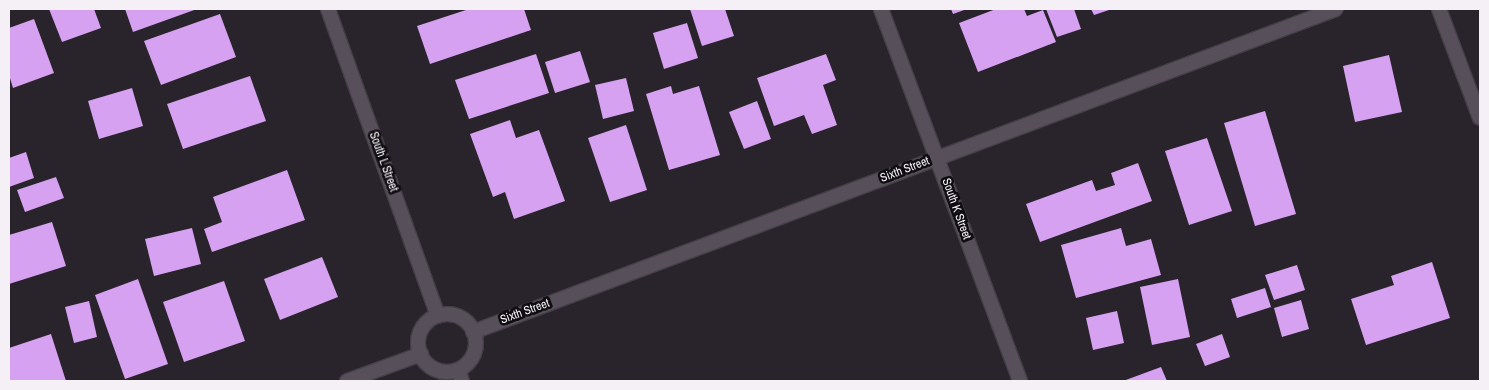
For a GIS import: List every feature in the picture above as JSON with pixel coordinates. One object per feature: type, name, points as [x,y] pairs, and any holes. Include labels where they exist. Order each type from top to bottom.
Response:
[{"type":"street","name":"South L Street","points":[[328,9],[438,316]]},
{"type":"street","name":"South K Street","points":[[881,9],[1020,381]]},
{"type":"street","name":"Sixth Street","points":[[473,332],[1336,9]]},
{"type":"street","points":[[1439,9],[1480,118]]},
{"type":"street","points":[[455,315],[463,319],[473,332],[476,341],[472,358],[460,375],[440,371],[425,362],[421,354],[421,331],[438,316],[455,315]]},
{"type":"street","points":[[347,381],[421,354]]},
{"type":"building","points":[[49,9],[94,9],[101,28],[62,42]]},
{"type":"building","points":[[125,9],[197,9],[133,32]]},
{"type":"building","points":[[469,9],[524,9],[531,30],[430,64],[417,26]]},
{"type":"building","points":[[690,9],[725,9],[734,36],[702,46]]},
{"type":"building","points":[[951,9],[967,9],[953,14]]},
{"type":"building","points":[[996,9],[1024,9],[1027,16],[1043,10],[1056,42],[978,72],[959,23]]},
{"type":"building","points":[[1046,9],[1074,9],[1081,29],[1057,37]]},
{"type":"building","points":[[1091,9],[1112,9],[1094,15]]},
{"type":"building","points":[[220,14],[236,57],[161,85],[144,41]]},
{"type":"building","points":[[34,19],[54,73],[13,88],[9,75],[9,28]]},
{"type":"building","points":[[687,23],[698,58],[664,69],[653,33]]},
{"type":"building","points":[[580,51],[590,82],[555,93],[545,62]]},
{"type":"building","points":[[536,54],[549,93],[469,119],[455,80]]},
{"type":"building","points":[[826,54],[836,80],[823,85],[837,125],[812,134],[804,115],[774,126],[757,78]]},
{"type":"building","points":[[1389,55],[1402,112],[1355,122],[1343,66]]},
{"type":"building","points":[[250,76],[266,121],[183,149],[167,104]]},
{"type":"building","points":[[626,78],[634,111],[603,119],[595,85]]},
{"type":"building","points":[[671,86],[673,94],[699,86],[720,155],[669,170],[646,94]]},
{"type":"building","points":[[132,88],[143,126],[99,139],[88,101]]},
{"type":"building","points":[[757,101],[771,139],[744,149],[729,112]]},
{"type":"building","points":[[1265,111],[1296,214],[1255,226],[1224,123]]},
{"type":"building","points":[[510,120],[516,138],[539,130],[565,201],[514,219],[505,192],[493,197],[470,134]]},
{"type":"building","points":[[626,125],[647,190],[610,202],[588,138]]},
{"type":"building","points":[[1207,138],[1232,211],[1189,225],[1165,151]]},
{"type":"building","points":[[26,152],[34,178],[9,187],[9,158]]},
{"type":"building","points":[[1138,163],[1152,201],[1040,242],[1026,204],[1092,180],[1096,191],[1115,185],[1111,173]]},
{"type":"building","points":[[287,170],[305,220],[212,252],[204,229],[222,222],[213,197]]},
{"type":"building","points":[[56,177],[64,198],[25,212],[17,190]]},
{"type":"building","points":[[52,222],[66,266],[9,284],[9,235]]},
{"type":"building","points":[[192,228],[201,264],[154,276],[145,239]]},
{"type":"building","points":[[1121,228],[1126,246],[1151,239],[1161,275],[1076,298],[1061,245]]},
{"type":"building","points":[[322,257],[338,297],[280,320],[264,279]]},
{"type":"building","points":[[1432,262],[1450,318],[1366,345],[1351,299],[1394,285],[1391,276]]},
{"type":"building","points":[[1297,265],[1305,290],[1274,300],[1265,275]]},
{"type":"building","points":[[138,279],[168,364],[125,379],[95,295]]},
{"type":"building","points":[[1178,279],[1190,337],[1152,345],[1140,287]]},
{"type":"building","points":[[224,281],[245,341],[184,362],[163,302]]},
{"type":"building","points":[[1265,288],[1271,307],[1237,318],[1231,299]]},
{"type":"building","points":[[1301,300],[1309,329],[1282,337],[1274,308]]},
{"type":"building","points":[[89,301],[97,337],[74,343],[65,307]]},
{"type":"building","points":[[1117,311],[1124,343],[1093,350],[1086,318]]},
{"type":"building","points":[[51,334],[66,381],[9,381],[9,348]]},
{"type":"building","points":[[1222,334],[1230,357],[1205,366],[1196,344]]},
{"type":"building","points":[[1161,367],[1167,381],[1123,381]]}]
